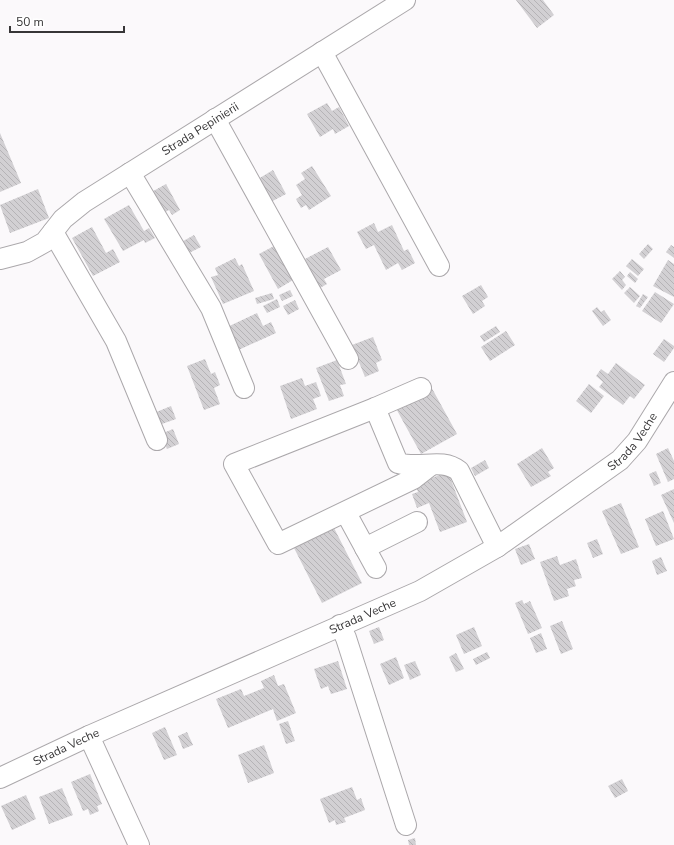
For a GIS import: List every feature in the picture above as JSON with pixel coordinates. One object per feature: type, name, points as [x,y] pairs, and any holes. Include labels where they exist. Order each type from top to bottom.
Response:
[{"type":"street","name":"Strada Pepinierii","points":[[0,259],[27,252],[45,242],[63,219],[84,202],[405,0]]},
{"type":"street","points":[[322,52],[439,266]]},
{"type":"street","points":[[215,119],[348,359]]},
{"type":"street","points":[[130,173],[211,308],[244,388]]},
{"type":"street","points":[[54,232],[116,341],[157,440]]},
{"type":"street","name":"Strada Veche","points":[[0,778],[89,736],[420,591],[497,547],[620,460],[669,402],[674,382]]},
{"type":"street","points":[[420,388],[376,408],[234,464],[278,544],[346,513],[414,479],[431,465]]},
{"type":"street","points":[[376,408],[398,463],[406,466],[431,465],[440,463],[451,465],[459,471],[497,547]]},
{"type":"street","points":[[346,513],[376,568]]},
{"type":"street","points":[[365,548],[417,522]]},
{"type":"street","points":[[340,625],[346,638],[406,826]]},
{"type":"street","points":[[89,736],[139,845]]},
{"type":"building","points":[[516,0],[543,0],[554,15],[537,28]]},
{"type":"building","points":[[327,103],[332,111],[339,107],[349,126],[335,134],[333,129],[320,137],[307,114]]},
{"type":"building","points":[[0,133],[21,183],[0,192]]},
{"type":"building","points":[[312,166],[331,196],[309,210],[306,205],[301,208],[296,199],[302,195],[296,185],[305,179],[301,173]]},
{"type":"building","points":[[273,170],[286,194],[265,205],[253,182]]},
{"type":"building","points":[[166,184],[180,210],[172,215],[169,210],[160,215],[148,194]]},
{"type":"building","points":[[38,189],[49,218],[10,233],[0,205]]},
{"type":"building","points":[[129,205],[144,231],[149,228],[155,238],[145,243],[144,240],[123,251],[104,219]]},
{"type":"building","points":[[374,223],[378,232],[392,225],[404,251],[408,249],[415,263],[402,270],[398,263],[386,270],[374,245],[366,249],[357,232]]},
{"type":"building","points":[[92,227],[106,253],[113,249],[120,262],[93,276],[72,238]]},
{"type":"building","points":[[194,235],[201,247],[185,255],[178,244]]},
{"type":"building","points":[[648,244],[653,249],[644,259],[639,254]]},
{"type":"building","points":[[671,245],[674,247],[674,258],[666,252]]},
{"type":"building","points":[[274,246],[293,280],[278,289],[259,254]]},
{"type":"building","points":[[328,247],[341,270],[324,279],[327,284],[320,288],[305,259]]},
{"type":"building","points":[[235,258],[239,266],[242,264],[254,291],[223,304],[211,277],[218,275],[215,268]]},
{"type":"building","points":[[632,259],[644,269],[638,276],[626,266]]},
{"type":"building","points":[[668,260],[674,264],[674,297],[653,286]]},
{"type":"building","points":[[620,271],[625,277],[622,280],[626,285],[622,290],[612,279]]},
{"type":"building","points":[[630,272],[638,279],[635,283],[627,276]]},
{"type":"building","points":[[481,285],[488,297],[482,301],[485,306],[473,314],[462,296]]},
{"type":"building","points":[[630,287],[640,296],[634,303],[624,293]]},
{"type":"building","points":[[290,290],[293,296],[282,301],[279,295]]},
{"type":"building","points":[[655,292],[674,304],[661,323],[642,311]]},
{"type":"building","points":[[272,293],[274,299],[257,304],[255,298]]},
{"type":"building","points":[[643,294],[648,297],[640,308],[636,306]]},
{"type":"building","points":[[277,299],[280,307],[267,313],[263,306]]},
{"type":"building","points":[[295,300],[299,309],[288,315],[283,306]]},
{"type":"building","points":[[597,307],[601,312],[604,310],[611,320],[603,326],[592,311]]},
{"type":"building","points":[[257,313],[263,326],[271,322],[276,333],[234,352],[223,329]]},
{"type":"building","points":[[496,326],[500,332],[484,342],[480,336]]},
{"type":"building","points":[[506,331],[515,345],[490,361],[481,347]]},
{"type":"building","points":[[373,337],[382,360],[376,363],[379,371],[365,377],[352,345]]},
{"type":"building","points":[[664,339],[674,346],[674,348],[664,362],[653,354]]},
{"type":"building","points":[[205,359],[211,374],[215,372],[220,385],[214,388],[220,404],[204,410],[187,366]]},
{"type":"building","points":[[337,360],[346,384],[340,385],[344,396],[329,401],[316,368]]},
{"type":"building","points":[[616,363],[645,385],[634,399],[630,396],[623,405],[599,387],[603,382],[596,376],[601,369],[608,374]]},
{"type":"building","points":[[302,378],[305,386],[316,382],[321,396],[313,399],[317,409],[291,419],[280,386]]},
{"type":"building","points":[[429,383],[457,434],[421,454],[393,403]]},
{"type":"building","points":[[589,384],[604,396],[591,413],[576,401]]},
{"type":"building","points":[[171,406],[176,419],[159,425],[154,413]]},
{"type":"building","points":[[173,429],[179,444],[167,449],[161,434]]},
{"type":"building","points":[[542,448],[554,468],[548,472],[551,476],[531,487],[517,464]]},
{"type":"building","points":[[668,448],[674,461],[674,479],[668,482],[656,454]]},
{"type":"building","points":[[485,460],[489,468],[475,476],[471,468]]},
{"type":"building","points":[[656,471],[661,483],[654,486],[649,474]]},
{"type":"building","points":[[448,472],[467,522],[440,532],[429,503],[417,508],[412,494],[418,492],[415,484]]},
{"type":"building","points":[[674,489],[674,523],[661,495]]},
{"type":"building","points":[[621,503],[639,547],[621,554],[602,511]]},
{"type":"building","points":[[663,511],[674,539],[656,546],[645,519]]},
{"type":"building","points":[[333,526],[362,583],[322,603],[293,546]]},
{"type":"building","points":[[597,539],[603,554],[593,558],[587,543]]},
{"type":"building","points":[[529,544],[535,559],[521,565],[515,549]]},
{"type":"building","points":[[557,556],[560,565],[576,559],[582,578],[574,580],[576,586],[567,589],[569,596],[554,601],[540,562]]},
{"type":"building","points":[[661,557],[667,571],[657,575],[652,561]]},
{"type":"building","points":[[522,600],[524,604],[530,601],[542,628],[528,634],[515,603]]},
{"type":"building","points":[[562,621],[573,649],[561,654],[550,626]]},
{"type":"building","points":[[379,627],[384,640],[374,644],[369,631]]},
{"type":"building","points":[[474,627],[482,646],[464,654],[456,635]]},
{"type":"building","points":[[541,633],[547,649],[536,653],[530,638]]},
{"type":"building","points":[[487,652],[490,658],[476,665],[473,659]]},
{"type":"building","points":[[456,653],[464,669],[456,672],[449,657]]},
{"type":"building","points":[[396,657],[404,678],[389,685],[380,664]]},
{"type":"building","points":[[338,661],[347,689],[331,694],[328,686],[321,689],[314,669]]},
{"type":"building","points":[[415,661],[421,675],[410,680],[404,665]]},
{"type":"building","points":[[274,675],[278,686],[284,684],[296,713],[277,721],[273,709],[228,728],[216,699],[241,689],[244,696],[264,688],[261,681]]},
{"type":"building","points":[[288,721],[295,741],[286,744],[279,724]]},
{"type":"building","points":[[165,727],[177,755],[164,760],[152,733]]},
{"type":"building","points":[[187,732],[193,745],[183,749],[178,736]]},
{"type":"building","points":[[264,745],[274,773],[248,783],[238,755]]},
{"type":"building","points":[[90,774],[102,804],[97,806],[99,811],[90,815],[88,809],[83,811],[71,782]]},
{"type":"building","points":[[622,779],[628,791],[615,798],[608,786]]},
{"type":"building","points":[[352,787],[357,800],[361,798],[365,810],[344,818],[346,822],[336,825],[335,820],[329,823],[320,799]]},
{"type":"building","points":[[62,788],[73,815],[49,824],[39,797]]},
{"type":"building","points":[[26,795],[36,819],[12,830],[1,806]]},
{"type":"building","points":[[415,838],[416,845],[409,845],[408,840]]}]
